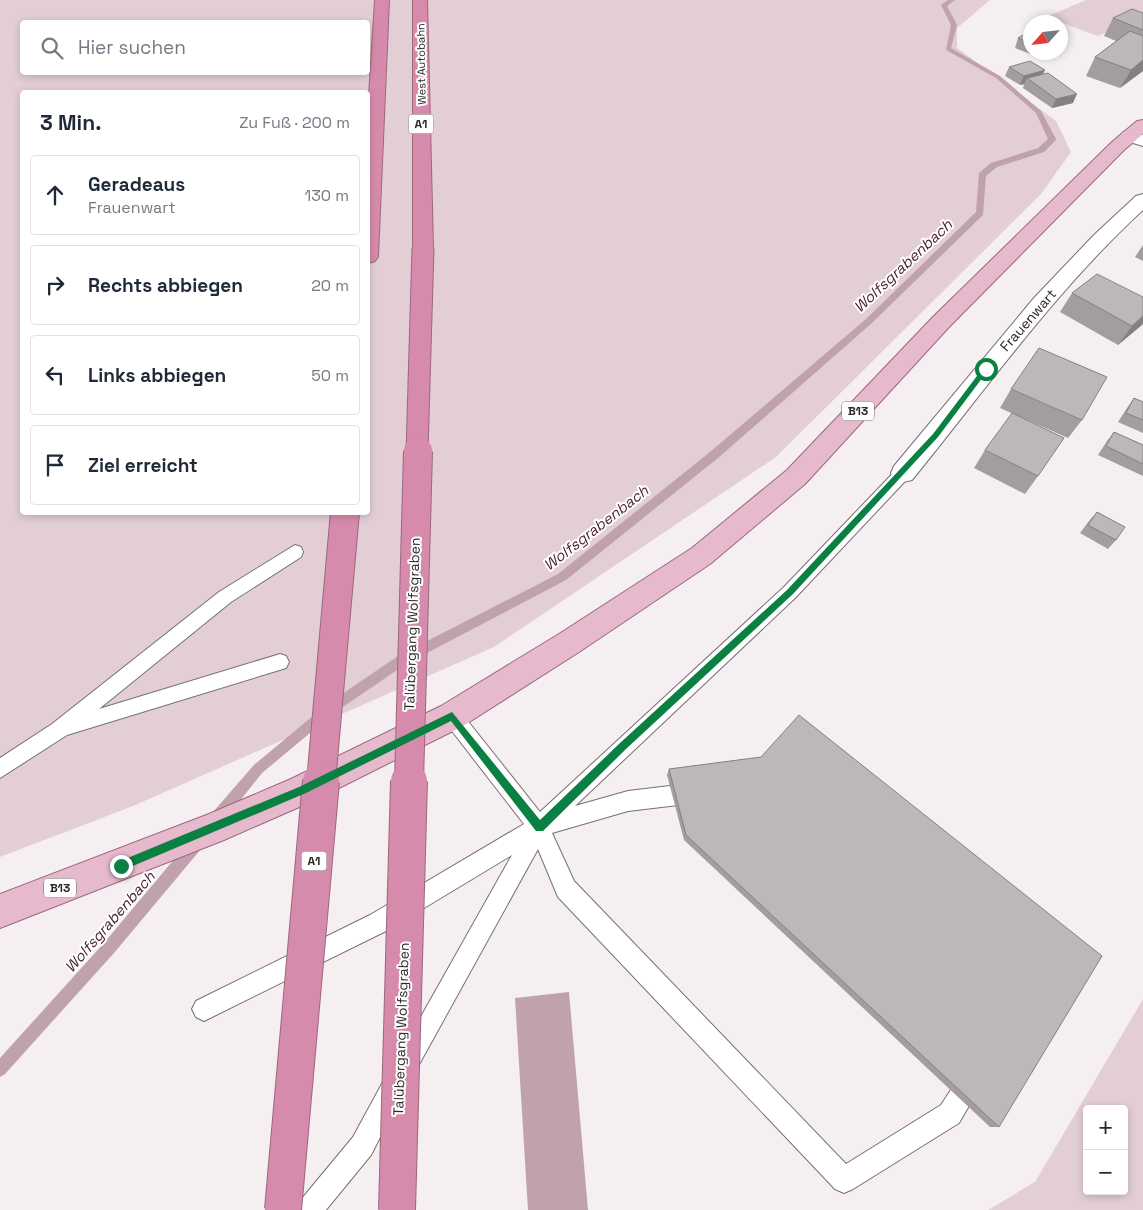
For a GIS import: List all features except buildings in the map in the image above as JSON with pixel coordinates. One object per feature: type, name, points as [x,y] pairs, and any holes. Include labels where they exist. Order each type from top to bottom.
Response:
[{"type":"highway","points":[[370,215],[382,0]]},
{"type":"highway","name":"West Autobahn","points":[[420,0],[423,248]]},
{"type":"highway","name":"Talübergang Wolfsgraben","points":[[397,1210],[423,248]]},
{"type":"highway","name":"A1","points":[[283,1210],[345,515]]},
{"type":"main road","name":"B13","points":[[0,911],[121,866],[302,790],[452,716],[569,643],[701,556],[796,477],[941,322],[1136,138],[1143,124]]},
{"type":"street","name":"Frauenwart","points":[[903,473],[936,436],[1025,322],[1120,220],[1143,200]]},
{"type":"lane","name":"Frauenwart","points":[[539,827],[623,746],[790,592],[903,473]]},
{"type":"lane","points":[[0,769],[59,730],[226,597],[295,552]]},
{"type":"lane","points":[[59,730],[280,662]]},
{"type":"lane","points":[[452,716],[539,827],[566,889],[844,1180],[950,1114],[981,1064]]},
{"type":"lane","points":[[204,1009],[378,924],[539,827],[628,801],[716,790]]},
{"type":"lane","points":[[309,1210],[362,1146],[539,827]]},
{"type":"shaded area","points":[[0,0],[990,0],[957,28],[957,48],[1056,121],[1071,152],[1041,194],[776,457],[494,647],[133,806],[0,857]]},
{"type":"shaded area","points":[[1086,0],[1143,0],[1143,16],[1098,36],[1068,25],[1068,15],[1051,15]]},
{"type":"shaded area","points":[[569,992],[588,1210],[528,1210],[515,998]]},
{"type":"shaded area","points":[[1143,999],[1143,1210],[988,1210],[1035,1182]]},
{"type":"waterway","name":"Wolfsgrabenbach","points":[[217,818],[258,769],[330,709],[402,660],[562,577],[714,455],[869,321],[980,213],[982,175],[994,165],[1041,150],[1052,139],[1039,112],[998,77],[948,49],[954,25],[944,5],[952,0]]},
{"type":"waterway","name":"Wolfsgrabenbach","points":[[0,1069],[109,948],[196,844]]},
{"type":"route","points":[[121,866],[213,829],[302,790],[452,716],[506,782],[539,827],[623,746],[790,592],[936,436],[986,369]]}]
